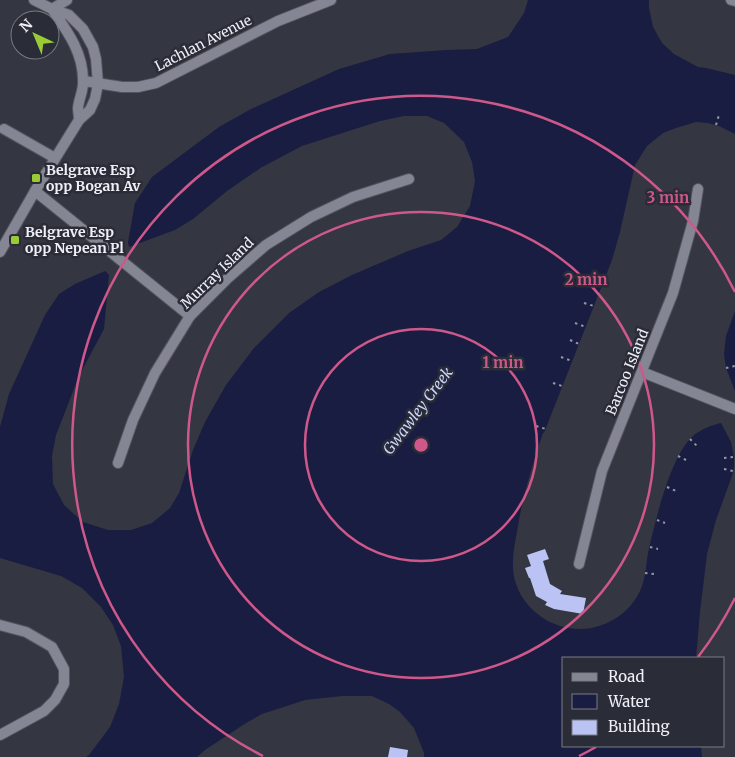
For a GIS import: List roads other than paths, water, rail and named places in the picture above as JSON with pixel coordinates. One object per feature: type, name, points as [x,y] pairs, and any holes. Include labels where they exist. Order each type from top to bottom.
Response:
[{"type":"street","points":[[0,252],[79,120],[90,110],[98,84],[96,59],[83,29],[69,14],[52,9],[34,0]]},
{"type":"street","points":[[52,9],[67,0]]},
{"type":"street","name":"Lachlan Avenue","points":[[84,81],[122,87],[138,87],[156,83],[278,21],[331,0]]},
{"type":"street","points":[[731,0],[735,1]]},
{"type":"street","points":[[52,9],[68,30],[82,64],[84,81],[78,108],[79,120]]},
{"type":"street","points":[[4,129],[55,158]]},
{"type":"street","name":"Murray Island","points":[[118,463],[132,420],[155,373],[177,336],[190,316],[228,278],[266,245],[311,217],[353,197],[409,179]]},
{"type":"street","name":"Barcoo Island","points":[[579,564],[602,471],[672,293],[694,221],[698,189]]},
{"type":"street","points":[[35,191],[190,316]]},
{"type":"street","points":[[642,372],[735,409]]},
{"type":"street","points":[[0,625],[26,632],[52,647],[64,669],[64,684],[55,700],[44,710],[0,735]]},
{"type":"water","name":"Gwawley Creek","points":[[528,0],[649,0],[653,27],[662,43],[674,54],[698,67],[735,75],[735,134],[708,123],[696,122],[676,128],[663,133],[647,146],[635,165],[612,260],[543,433],[535,458],[522,507],[513,558],[514,576],[518,588],[532,609],[542,618],[567,628],[580,629],[601,626],[610,622],[634,602],[639,593],[645,576],[648,553],[659,508],[671,473],[685,445],[700,431],[721,423],[731,442],[734,467],[707,554],[696,657],[562,657],[562,747],[701,747],[702,757],[424,757],[414,728],[400,712],[372,696],[342,696],[305,700],[262,714],[197,757],[86,757],[110,727],[119,704],[124,677],[121,646],[113,625],[101,607],[82,588],[61,576],[0,558],[0,427],[9,394],[45,315],[59,294],[75,284],[105,271],[109,275],[104,329],[79,376],[56,435],[52,456],[53,484],[64,505],[83,522],[108,530],[131,530],[152,523],[170,508],[179,493],[193,450],[205,422],[226,385],[254,348],[289,313],[319,292],[352,275],[408,251],[441,240],[457,227],[470,206],[475,181],[472,162],[464,142],[444,123],[427,116],[404,116],[380,121],[302,146],[262,167],[227,191],[193,219],[175,230],[129,247],[128,242],[135,203],[152,177],[219,127],[251,109],[339,69],[390,54],[477,49],[508,37],[524,13]]},
{"type":"water","points":[[735,311],[735,391],[726,368],[724,354],[726,336]]},
{"type":"place","name":"Belgrave Esp opp Bogan Av","points":[[36,178]]},
{"type":"place","name":"Belgrave Esp opp Nepean Pl","points":[[15,240]]}]
